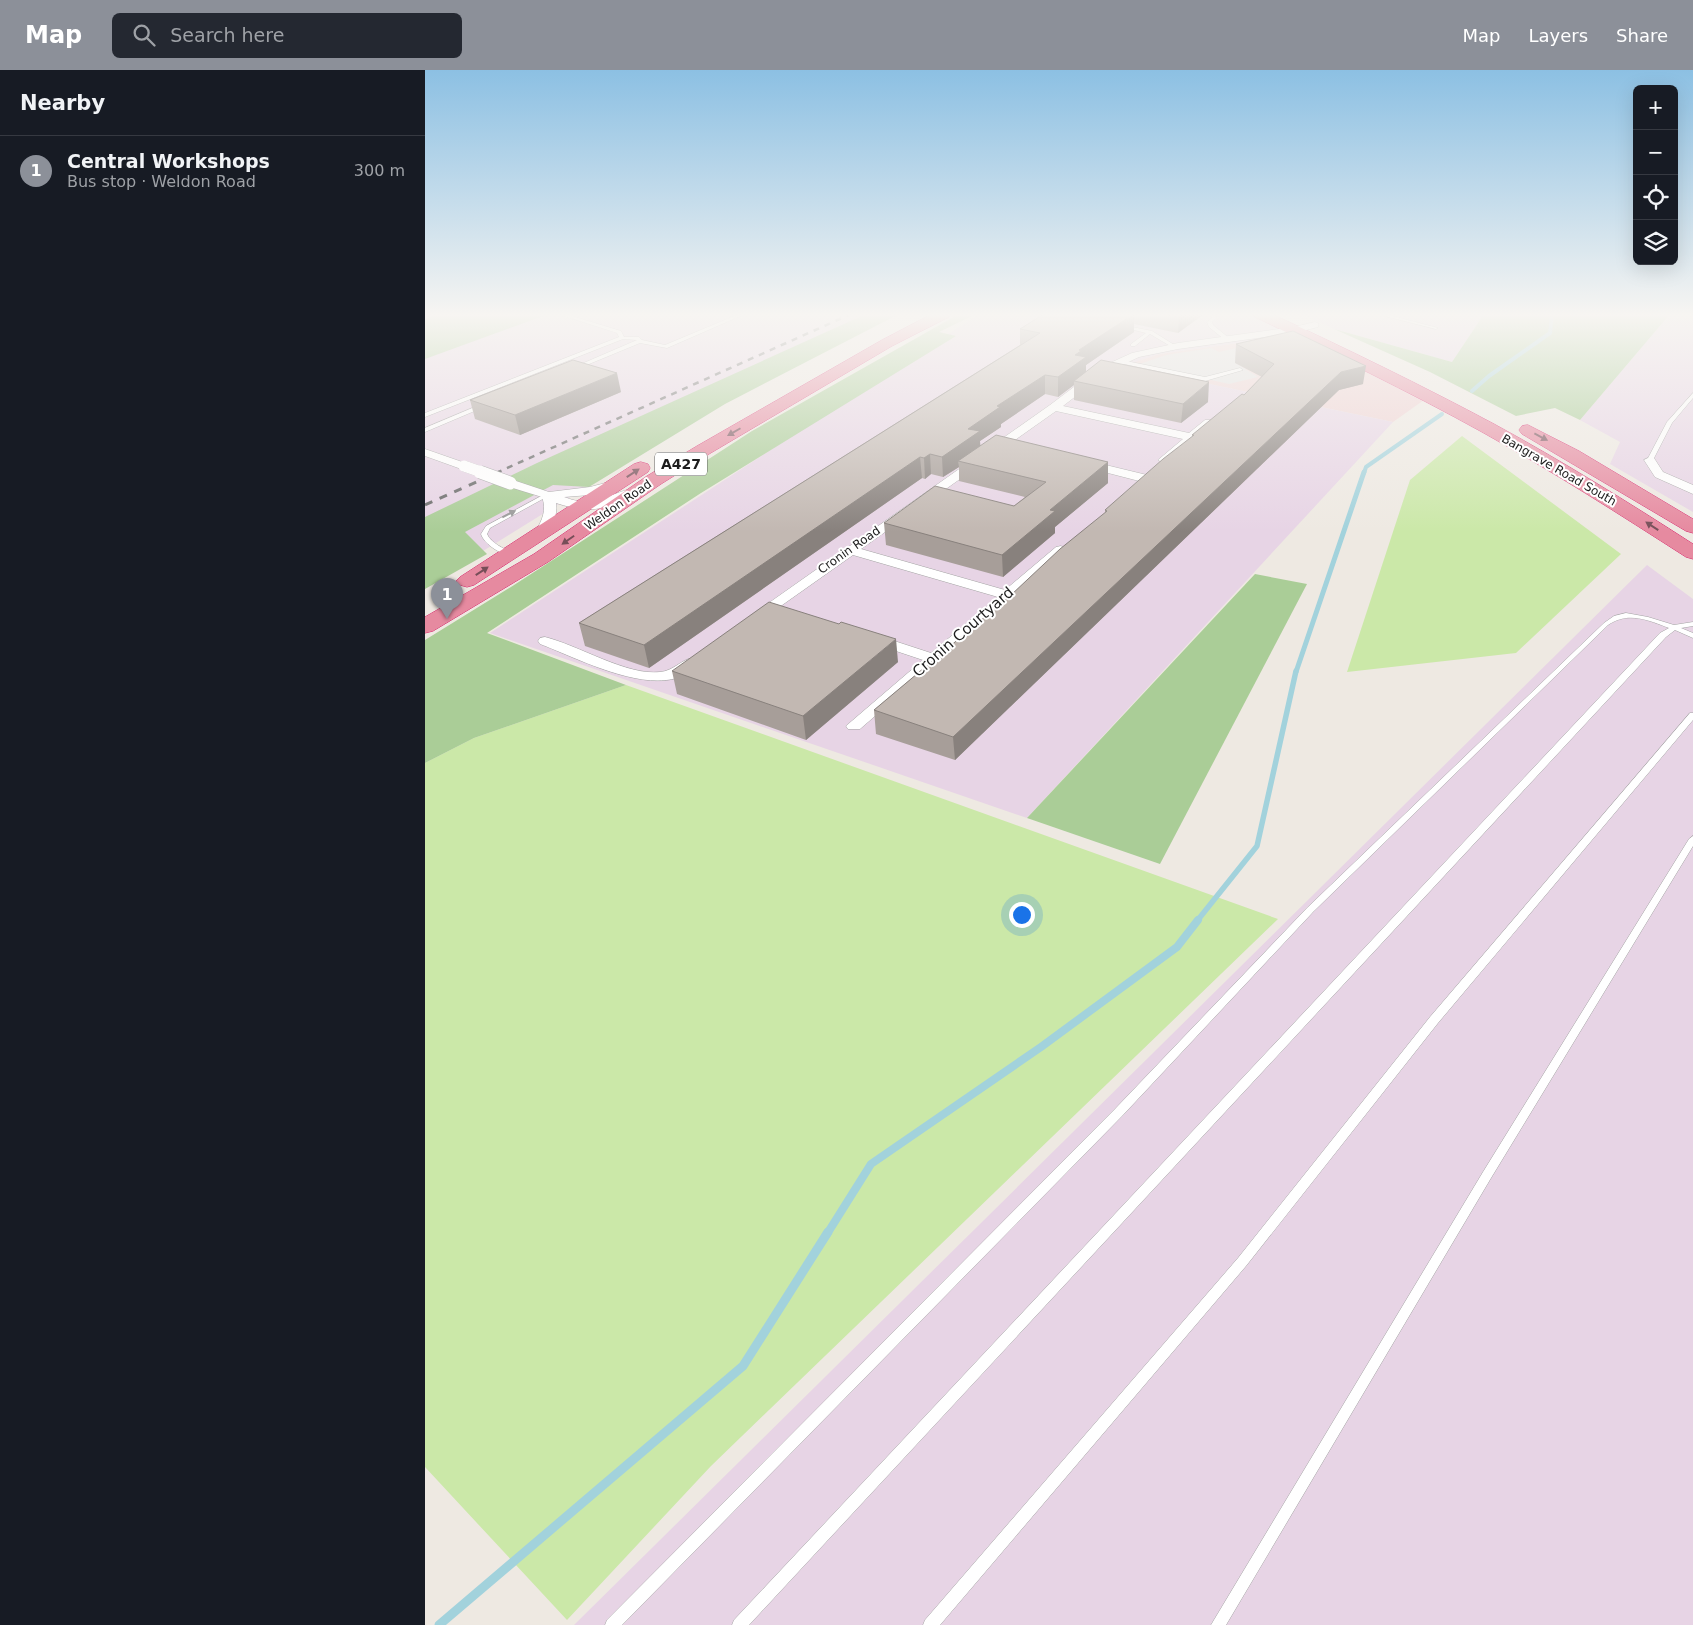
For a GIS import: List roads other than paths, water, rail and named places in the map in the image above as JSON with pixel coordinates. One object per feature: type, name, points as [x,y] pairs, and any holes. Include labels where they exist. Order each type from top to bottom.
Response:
[{"type":"highway","name":"A427","points":[[693,436],[780,387]]},
{"type":"highway","name":"Weldon Road","points":[[425,626],[541,558],[654,480],[813,387]]},
{"type":"highway","name":"Bangrave Road South","points":[[1410,387],[1460,413],[1614,502],[1693,553]]},
{"type":"highway","name":"Bangrave Road South","points":[[1443,387],[1470,400]]},
{"type":"highway","name":"Bangrave Road South","points":[[1513,422],[1573,455],[1693,527]]},
{"type":"highway","name":"Weldon Road","points":[[451,590],[652,460]]},
{"type":"street","name":"Cronin Road","points":[[745,624],[1081,387]]},
{"type":"street","points":[[1054,407],[1191,438]]},
{"type":"street","points":[[1129,491],[1219,414]]},
{"type":"street","points":[[1001,444],[1020,448]]},
{"type":"street","points":[[425,452],[579,507],[595,507],[610,503],[654,480]]},
{"type":"street","points":[[1650,460],[1659,474],[1693,490]]},
{"type":"street","points":[[1077,462],[1150,472]]},
{"type":"street","points":[[547,495],[613,486]]},
{"type":"street","points":[[542,532],[551,516],[552,506],[547,495]]},
{"type":"street","name":"Cronin Courtyard","points":[[854,726],[1073,540]]},
{"type":"street","points":[[850,550],[1006,595]]},
{"type":"street","points":[[769,607],[787,613]]},
{"type":"street","points":[[860,635],[933,658]]},
{"type":"street","points":[[545,641],[631,672],[657,677],[680,671],[704,654]]},
{"type":"lane","points":[[425,415],[498,387]]},
{"type":"lane","points":[[1650,460],[1670,422],[1693,395]]},
{"type":"lane","points":[[425,430],[487,404]]},
{"type":"lane","points":[[509,554],[485,538],[484,534],[488,527],[547,495]]},
{"type":"lane","points":[[612,1625],[1119,1112],[1310,910],[1606,624],[1621,615],[1635,616],[1675,627],[1693,636]]},
{"type":"lane","points":[[739,1625],[1663,635],[1675,627],[1693,624]]},
{"type":"lane","points":[[930,1625],[1242,1262],[1434,1020],[1693,715]]},
{"type":"lane","points":[[1218,1625],[1487,1174],[1693,839]]},
{"type":"waterway","points":[[1472,391],[1477,387]]},
{"type":"waterway","points":[[1364,473],[1366,467],[1442,414]]},
{"type":"waterway","points":[[1296,672],[1364,472]]},
{"type":"waterway","points":[[1197,921],[1257,846],[1296,671]]},
{"type":"waterway","points":[[827,1234],[871,1164],[1041,1047],[1177,947],[1198,920]]},
{"type":"waterway","points":[[439,1625],[743,1366],[828,1232]]},
{"type":"railway","points":[[496,473],[689,387]]},
{"type":"railway","points":[[425,505],[499,472]]},
{"type":"place","name":"Central Workshops","points":[[447,619]]}]
